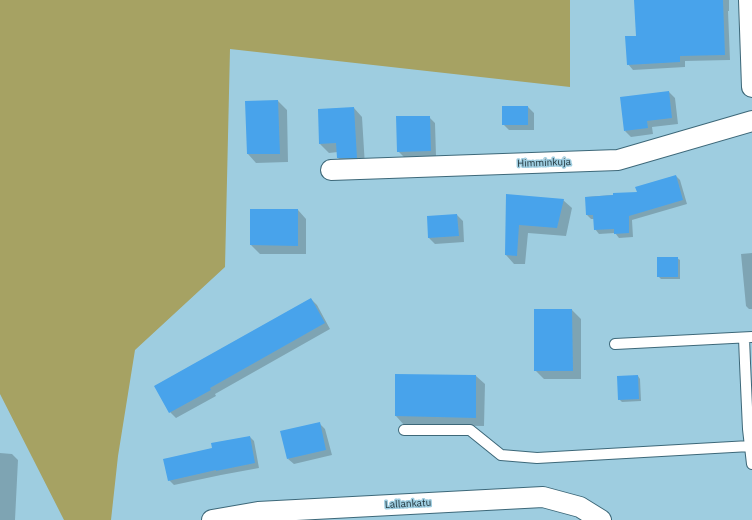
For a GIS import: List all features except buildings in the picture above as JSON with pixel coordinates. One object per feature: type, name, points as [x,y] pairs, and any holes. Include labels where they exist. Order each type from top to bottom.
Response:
[{"type":"street","points":[[749,0],[752,87]]},
{"type":"street","name":"Himminkuja","points":[[331,170],[618,160],[752,121]]},
{"type":"street","name":"Lallankatu","points":[[212,520],[543,497],[580,507],[601,520]]},
{"type":"lane","points":[[615,344],[748,337],[744,363],[752,464]]},
{"type":"lane","points":[[404,430],[470,430],[501,455],[537,458],[750,446]]},
{"type":"shaded area","points":[[0,0],[570,0],[570,87],[230,49],[225,267],[135,350],[118,456],[111,520],[64,520],[0,394]]}]
